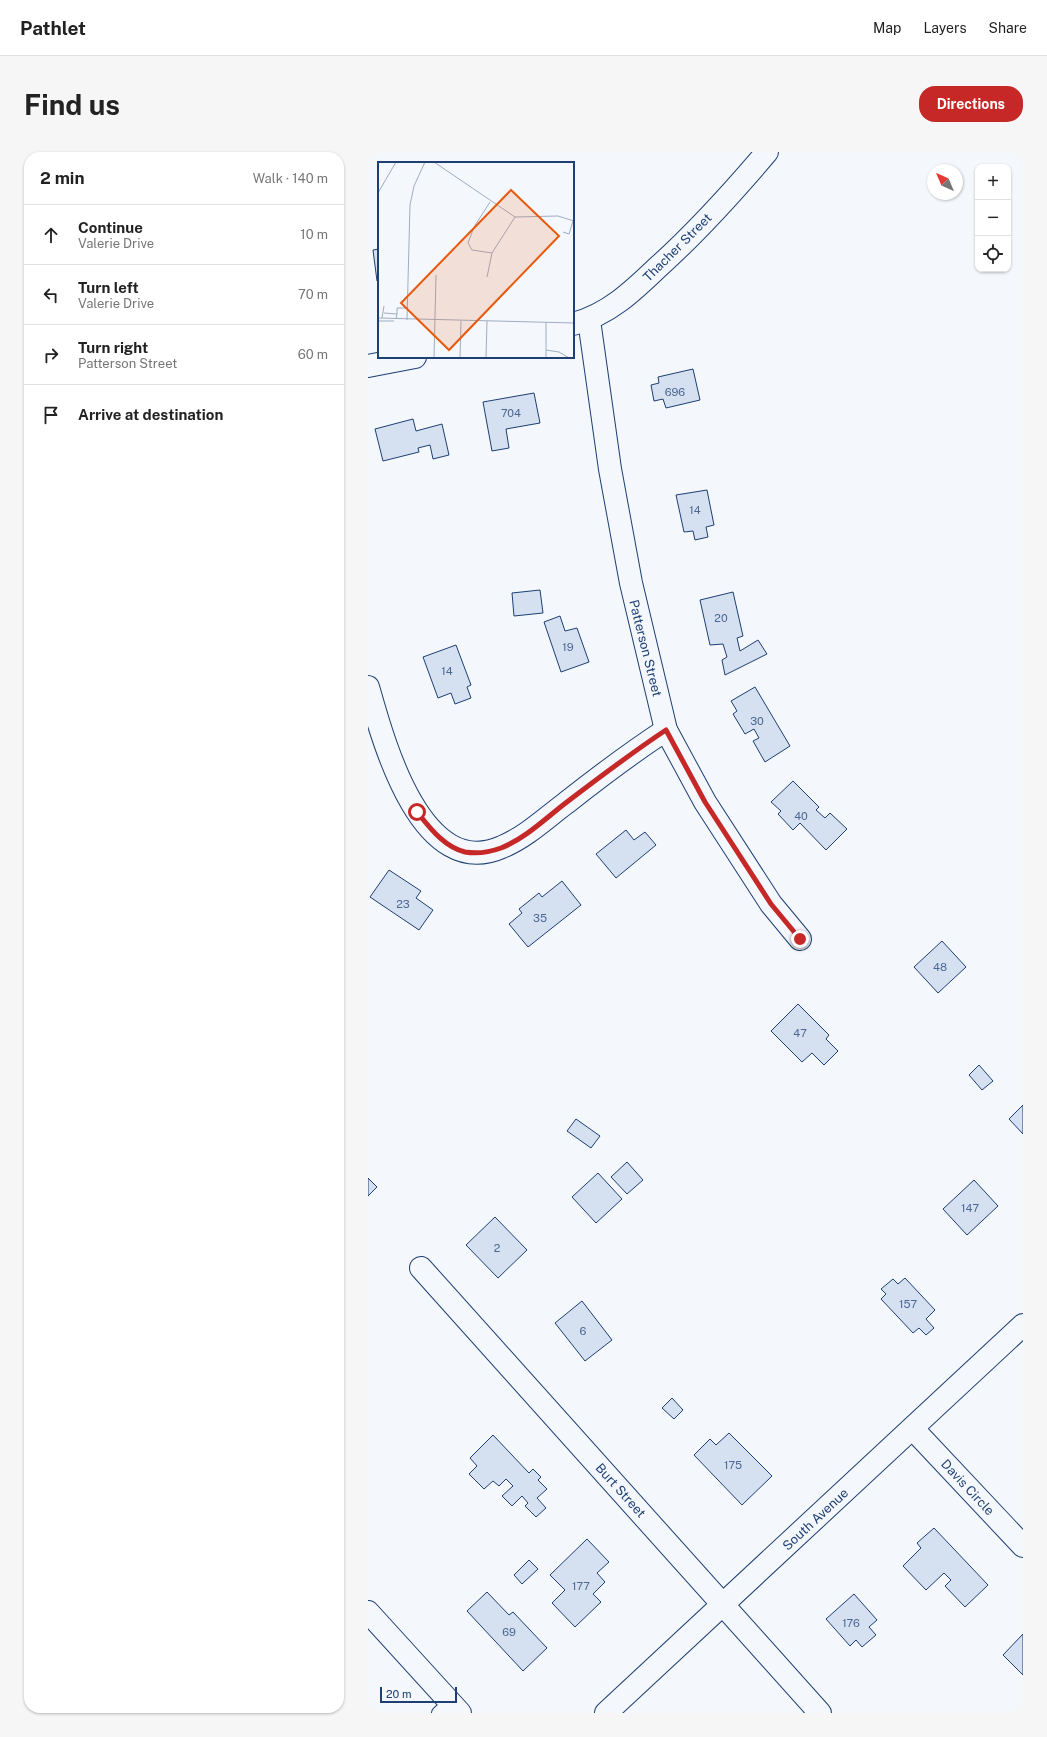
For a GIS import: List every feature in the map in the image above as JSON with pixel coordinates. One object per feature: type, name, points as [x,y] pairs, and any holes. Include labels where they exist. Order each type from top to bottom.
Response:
[{"type":"main road","name":"Thacher Street","points":[[581,322],[624,299],[682,246],[767,152]]},
{"type":"main road","name":"Patterson Street","points":[[581,322],[631,583],[666,730],[705,802],[771,904],[800,939]]},
{"type":"main road","points":[[368,366],[410,358]]},
{"type":"main road","points":[[368,687],[384,741],[406,792],[417,812],[430,828],[449,846],[465,852],[482,853],[501,848],[527,833],[633,752],[666,730]]},
{"type":"main road","name":"Burt Street","points":[[421,1268],[820,1713]]},
{"type":"main road","name":"South Avenue","points":[[606,1713],[913,1429],[1023,1325]]},
{"type":"main road","name":"Davis Circle","points":[[913,1429],[1023,1546]]},
{"type":"main road","points":[[368,1612],[449,1709]]},
{"type":"building","points":[[378,249],[378,281],[377,281],[373,250]]},
{"type":"building","points":[[693,369],[700,400],[666,408],[663,399],[654,401],[651,385],[659,383],[658,377]]},
{"type":"building","points":[[534,393],[540,423],[506,429],[509,448],[492,451],[483,402]]},
{"type":"building","points":[[413,419],[416,431],[442,424],[449,455],[433,459],[430,445],[418,448],[419,452],[383,461],[375,429]]},
{"type":"building","points":[[707,490],[714,525],[706,527],[708,537],[695,540],[693,531],[684,532],[676,495]]},
{"type":"building","points":[[540,590],[543,613],[514,616],[512,593]]},
{"type":"building","points":[[733,592],[743,636],[737,638],[740,651],[758,640],[767,654],[725,675],[722,660],[727,657],[723,644],[710,645],[700,600]]},
{"type":"building","points":[[560,616],[565,631],[577,628],[589,662],[561,672],[544,622]]},
{"type":"building","points":[[456,645],[471,685],[467,687],[471,698],[455,704],[451,693],[438,698],[423,657]]},
{"type":"building","points":[[755,687],[790,746],[765,762],[753,741],[759,738],[754,729],[745,734],[733,714],[737,711],[731,701]]},
{"type":"building","points":[[793,781],[819,807],[816,810],[825,818],[830,813],[847,829],[826,850],[800,823],[793,830],[778,814],[781,811],[771,802]]},
{"type":"building","points":[[626,830],[634,840],[645,832],[656,845],[616,878],[596,854]]},
{"type":"building","points":[[389,870],[421,891],[416,898],[433,910],[419,930],[370,897]]},
{"type":"building","points":[[562,881],[581,905],[528,947],[509,924],[522,913],[519,909],[539,893],[542,897]]},
{"type":"building","points":[[942,941],[966,967],[938,993],[914,967]]},
{"type":"building","points":[[798,1004],[829,1035],[826,1039],[838,1051],[824,1065],[812,1053],[802,1062],[771,1031]]},
{"type":"building","points":[[979,1065],[993,1081],[982,1090],[969,1075]]},
{"type":"building","points":[[1023,1105],[1023,1134],[1009,1119]]},
{"type":"building","points":[[576,1119],[600,1136],[591,1148],[567,1131]]},
{"type":"building","points":[[627,1162],[643,1180],[627,1194],[611,1177]]},
{"type":"building","points":[[598,1173],[622,1199],[596,1223],[572,1197]]},
{"type":"building","points":[[368,1178],[377,1187],[368,1196]]},
{"type":"building","points":[[974,1180],[998,1206],[967,1235],[943,1209]]},
{"type":"building","points":[[495,1217],[527,1250],[498,1278],[466,1245]]},
{"type":"building","points":[[905,1278],[935,1310],[926,1319],[934,1328],[926,1335],[919,1328],[913,1333],[881,1299],[886,1294],[881,1289],[893,1279],[898,1284]]},
{"type":"building","points":[[582,1301],[612,1340],[585,1361],[555,1323]]},
{"type":"building","points":[[672,1398],[683,1410],[674,1419],[662,1408]]},
{"type":"building","points":[[729,1433],[772,1476],[742,1505],[694,1455],[710,1439],[716,1445]]},
{"type":"building","points":[[493,1435],[529,1473],[533,1469],[541,1477],[538,1480],[547,1489],[537,1498],[546,1508],[536,1517],[525,1506],[528,1503],[522,1496],[512,1506],[502,1496],[513,1486],[506,1479],[499,1486],[493,1481],[484,1489],[469,1474],[477,1466],[470,1458]]},
{"type":"building","points":[[934,1528],[988,1585],[965,1607],[945,1586],[951,1580],[944,1573],[926,1590],[903,1566],[921,1548],[917,1543]]},
{"type":"building","points":[[587,1539],[609,1562],[597,1573],[605,1582],[593,1594],[601,1602],[575,1627],[552,1603],[565,1590],[550,1575]]},
{"type":"building","points":[[529,1560],[538,1569],[522,1584],[514,1575]]},
{"type":"building","points":[[487,1592],[509,1615],[513,1612],[547,1648],[523,1671],[467,1611]]},
{"type":"building","points":[[854,1594],[877,1620],[869,1627],[876,1635],[862,1647],[856,1640],[850,1646],[826,1619]]},
{"type":"building","points":[[1023,1634],[1023,1675],[1003,1655]]},
{"type":"route","points":[[417,812],[430,828],[449,846],[465,852],[482,853],[501,848],[527,833],[633,752],[666,730],[705,802],[771,904],[800,939]]}]
